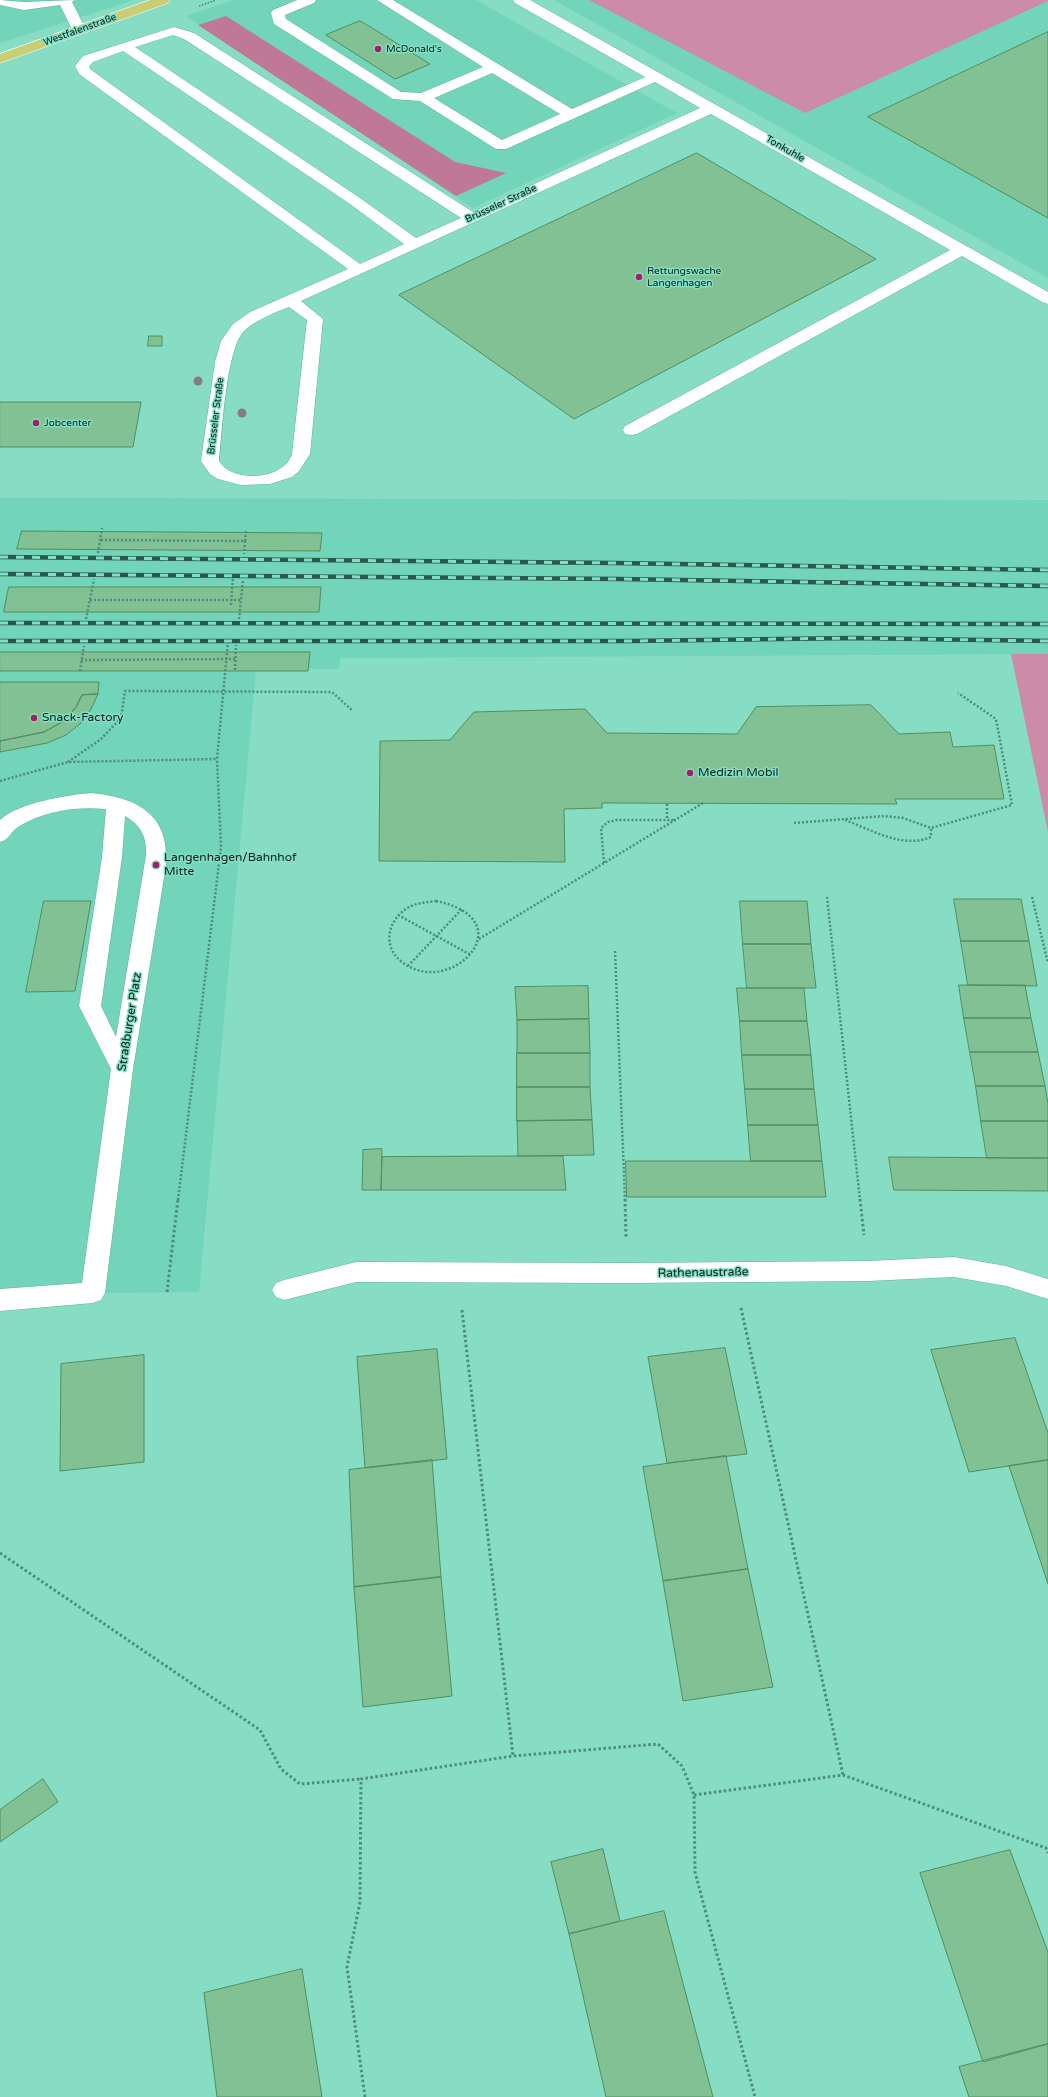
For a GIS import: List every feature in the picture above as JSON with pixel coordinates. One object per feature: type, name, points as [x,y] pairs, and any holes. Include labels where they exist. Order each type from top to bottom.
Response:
[{"type":"main road","name":"Westfalenstraße","points":[[0,59],[163,0]]},
{"type":"street","points":[[0,1],[24,6],[66,0],[80,30]]},
{"type":"street","points":[[309,0],[278,13],[279,21],[398,96],[423,97],[494,67]]},
{"type":"street","name":"Tonkuhle","points":[[520,0],[1048,299]]},
{"type":"street","points":[[389,3],[571,115]]},
{"type":"street","points":[[359,270],[84,71],[82,66],[88,59],[158,35],[174,32],[189,36],[472,218]]},
{"type":"street","points":[[124,46],[355,201],[414,244]]},
{"type":"street","points":[[423,97],[501,146],[656,77]]},
{"type":"street","name":"Brüsseler Straße","points":[[290,300],[315,319],[301,454],[297,464],[278,477],[263,479],[230,478],[217,471],[210,461],[223,362],[229,341],[239,327],[256,315],[290,300],[359,270],[712,108]]},
{"type":"street","points":[[631,430],[962,250]]},
{"type":"street","name":"Straßburger Platz","points":[[0,835],[8,824],[41,809],[86,800],[116,804],[135,813],[150,827],[157,845],[156,865],[122,1069],[93,1293],[0,1300]]},
{"type":"street","points":[[116,804],[112,857],[90,1006],[122,1069]]},
{"type":"street","name":"Rathenaustraße","points":[[284,1290],[356,1272],[461,1274],[868,1271],[954,1267],[1006,1276],[1048,1289]]},
{"type":"path","points":[[98,553],[102,528]]},
{"type":"path","points":[[244,554],[246,530]]},
{"type":"path","points":[[100,540],[245,540]]},
{"type":"path","points":[[230,605],[233,577]]},
{"type":"path","points":[[86,619],[94,579]]},
{"type":"path","points":[[239,619],[243,580]]},
{"type":"path","points":[[90,600],[241,600]]},
{"type":"path","points":[[167,1292],[221,847],[217,759],[228,642]]},
{"type":"path","points":[[235,670],[236,645]]},
{"type":"path","points":[[80,671],[84,646]]},
{"type":"path","points":[[81,660],[236,660]]},
{"type":"path","points":[[68,762],[101,739],[121,718],[125,691],[332,692],[353,711]]},
{"type":"path","points":[[794,823],[884,816],[903,818],[931,828],[1012,805],[996,719],[958,693]]},
{"type":"path","points":[[0,781],[68,762],[217,759]]},
{"type":"path","points":[[666,804],[667,820]]},
{"type":"path","points":[[479,939],[703,804]]},
{"type":"path","points":[[843,819],[906,843],[924,842],[931,837],[931,828]]},
{"type":"path","points":[[604,863],[601,828],[608,822],[617,820],[676,820]]},
{"type":"path","points":[[826,897],[868,1271]]},
{"type":"path","points":[[1032,897],[1048,963]]},
{"type":"path","points":[[429,902],[450,904],[462,909],[472,917],[478,927],[479,939],[475,950],[471,955],[453,967],[438,971],[422,970],[408,966],[396,958],[390,946],[388,935],[391,924],[398,915],[410,907],[429,902]]},
{"type":"path","points":[[408,966],[462,909]]},
{"type":"path","points":[[398,915],[471,955]]},
{"type":"path","points":[[615,951],[627,1273]]},
{"type":"path","points":[[736,1272],[741,1306],[843,1775]]},
{"type":"path","points":[[461,1274],[463,1313],[513,1756]]},
{"type":"path","points":[[0,1553],[260,1730],[281,1769],[300,1784],[361,1779],[513,1756],[658,1744],[682,1766],[694,1795],[694,1872],[755,2097]]},
{"type":"path","points":[[694,1795],[843,1775],[1046,1848],[1048,1853]]},
{"type":"path","points":[[361,1779],[360,1902],[347,1967],[365,2097]]},
{"type":"shaded area","points":[[0,0],[134,0],[0,43]]},
{"type":"shaded area","points":[[234,0],[476,0],[677,113],[473,208],[186,16]]},
{"type":"shaded area","points":[[554,0],[1048,0],[1048,278]]},
{"type":"shaded area","points":[[589,0],[1048,0],[1048,1],[805,113]]},
{"type":"shaded area","points":[[226,16],[455,162],[506,173],[456,196],[198,25]]},
{"type":"shaded area","points":[[0,498],[1048,500],[1048,654],[340,658],[339,669],[256,670],[199,1292],[93,1293],[0,1300]]},
{"type":"shaded area","points":[[1011,654],[1048,654],[1048,832]]},
{"type":"building","name":"McDonald's","points":[[360,21],[430,64],[395,79],[326,35]]},
{"type":"building","points":[[1048,32],[1048,218],[868,117]]},
{"type":"building","name":"Rettungswache Langenhagen","points":[[697,153],[876,259],[574,419],[399,295]]},
{"type":"building","points":[[149,336],[162,336],[162,346],[148,346]]},
{"type":"building","points":[[0,402],[141,402],[133,447],[0,447]]},
{"type":"building","points":[[22,531],[322,533],[320,551],[17,549]]},
{"type":"building","points":[[9,587],[321,587],[319,612],[4,612]]},
{"type":"building","points":[[0,652],[310,652],[308,671],[0,671]]},
{"type":"building","points":[[0,682],[99,682],[98,694],[82,695],[76,707],[64,721],[44,732],[0,741]]},
{"type":"building","points":[[98,694],[91,709],[80,724],[66,735],[47,743],[0,752],[0,741],[44,732],[64,721],[76,707],[82,695]]},
{"type":"building","name":"Medizin Mobil","points":[[871,705],[899,734],[950,732],[953,747],[994,745],[1004,799],[895,799],[897,804],[602,803],[602,808],[564,809],[565,862],[379,861],[380,741],[450,740],[474,712],[585,709],[607,733],[737,734],[756,707]]},
{"type":"building","points":[[954,899],[1021,899],[1029,941],[961,941]]},
{"type":"building","points":[[44,901],[91,901],[75,991],[26,992]]},
{"type":"building","points":[[740,901],[807,901],[811,944],[743,944]]},
{"type":"building","points":[[961,941],[1029,941],[1037,986],[968,985]]},
{"type":"building","points":[[743,944],[811,944],[816,988],[747,988]]},
{"type":"building","points":[[959,985],[1025,985],[1031,1018],[964,1018]]},
{"type":"building","points":[[588,986],[589,1019],[517,1020],[515,987]]},
{"type":"building","points":[[737,988],[804,988],[807,1021],[740,1021]]},
{"type":"building","points":[[964,1018],[1031,1018],[1038,1052],[970,1052]]},
{"type":"building","points":[[589,1019],[590,1053],[517,1053],[517,1020]]},
{"type":"building","points":[[740,1021],[807,1021],[811,1055],[742,1055]]},
{"type":"building","points":[[970,1052],[1038,1052],[1045,1086],[976,1086]]},
{"type":"building","points":[[517,1053],[590,1053],[590,1087],[517,1087]]},
{"type":"building","points":[[742,1055],[811,1055],[814,1089],[745,1089]]},
{"type":"building","points":[[976,1086],[1045,1086],[1048,1104],[1048,1121],[981,1121]]},
{"type":"building","points":[[517,1087],[590,1087],[592,1120],[517,1121]]},
{"type":"building","points":[[745,1089],[814,1089],[818,1125],[748,1125]]},
{"type":"building","points":[[592,1120],[594,1155],[518,1156],[517,1121]]},
{"type":"building","points":[[981,1121],[1048,1121],[1048,1158],[987,1158]]},
{"type":"building","points":[[748,1125],[818,1125],[822,1161],[751,1161]]},
{"type":"building","points":[[382,1149],[381,1190],[362,1190],[363,1150]]},
{"type":"building","points":[[563,1156],[566,1190],[381,1190],[382,1157]]},
{"type":"building","points":[[889,1157],[1048,1158],[1048,1191],[894,1190]]},
{"type":"building","points":[[626,1161],[822,1161],[826,1197],[627,1197]]},
{"type":"building","points":[[1015,1338],[1048,1433],[1048,1460],[969,1472],[931,1350]]},
{"type":"building","points":[[725,1348],[747,1454],[667,1463],[648,1357]]},
{"type":"building","points":[[437,1349],[447,1459],[365,1468],[357,1357]]},
{"type":"building","points":[[144,1355],[144,1462],[60,1471],[61,1364]]},
{"type":"building","points":[[726,1456],[748,1569],[663,1581],[643,1467]]},
{"type":"building","points":[[432,1460],[441,1577],[354,1587],[349,1470]]},
{"type":"building","points":[[1048,1460],[1048,1584],[1009,1466]]},
{"type":"building","points":[[748,1569],[773,1687],[683,1701],[663,1581]]},
{"type":"building","points":[[441,1577],[452,1696],[363,1707],[354,1587]]},
{"type":"building","points":[[43,1779],[58,1802],[0,1842],[0,1810]]},
{"type":"building","points":[[603,1849],[620,1921],[569,1934],[551,1862]]},
{"type":"building","points":[[1010,1850],[1048,1952],[1048,2044],[983,2062],[920,1873]]},
{"type":"building","points":[[664,1911],[713,2097],[606,2097],[569,1934]]},
{"type":"building","points":[[302,1969],[322,2097],[217,2097],[204,1993]]},
{"type":"building","points":[[1048,2044],[1048,2097],[969,2097],[959,2067]]},
{"type":"railway","points":[[0,557],[615,563],[1048,570]]},
{"type":"railway","points":[[0,574],[619,579],[1048,586]]},
{"type":"railway","points":[[0,623],[1048,624]]},
{"type":"railway","points":[[0,641],[632,641],[854,638],[1048,641]]},
{"type":"place","name":"McDonald's","points":[[378,49]]},
{"type":"place","name":"Rettungswache Langenhagen","points":[[639,277]]},
{"type":"place","name":"Jobcenter","points":[[36,423]]},
{"type":"place","name":"Snack-Factory","points":[[34,718]]},
{"type":"place","name":"Medizin Mobil","points":[[690,773]]},
{"type":"place","name":"Langenhagen/Bahnhof Mitte","points":[[156,865]]}]
